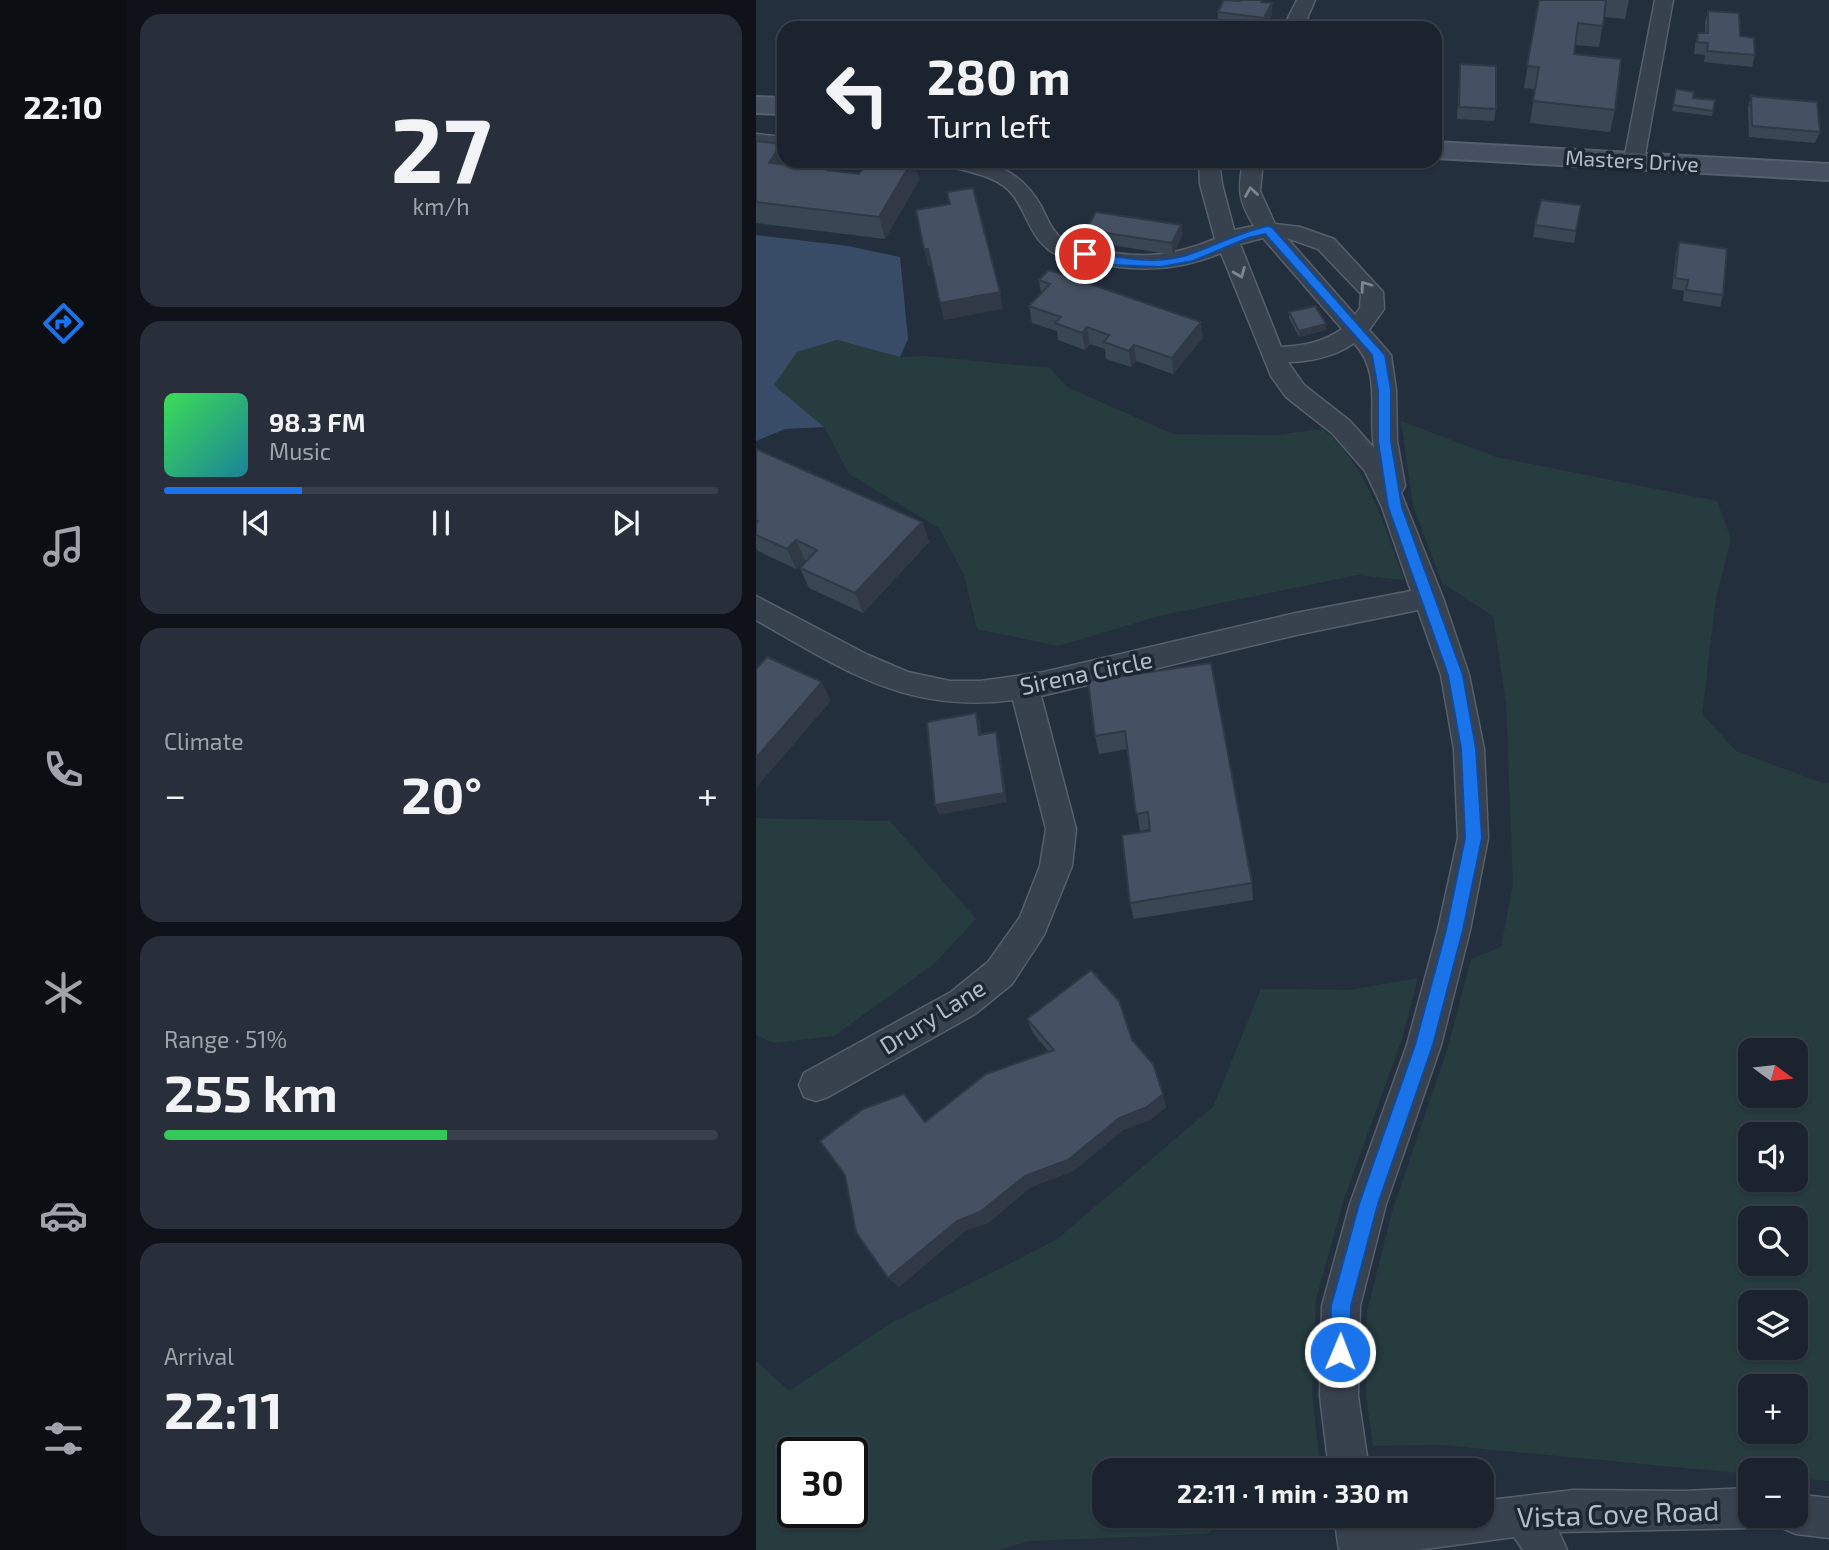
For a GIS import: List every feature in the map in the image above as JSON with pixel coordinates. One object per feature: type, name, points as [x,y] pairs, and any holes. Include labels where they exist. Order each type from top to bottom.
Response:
[{"type":"street","points":[[1296,21],[1306,0]]},
{"type":"street","points":[[1634,160],[1664,0]]},
{"type":"street","points":[[756,104],[777,106]]},
{"type":"street","points":[[756,140],[777,142]]},
{"type":"street","name":"Masters Drive","points":[[1442,150],[1829,172]]},
{"type":"street","points":[[977,168],[999,174],[1021,190],[1045,234],[1058,247],[1112,261],[1161,263],[1189,258],[1245,234],[1268,230],[1292,232],[1326,244],[1372,292],[1372,309],[1357,329],[1338,343],[1316,350],[1273,355]]},
{"type":"street","points":[[1210,168],[1211,184],[1228,243],[1279,370],[1295,391],[1341,427],[1375,466],[1395,507],[1455,675],[1466,736],[1473,838],[1454,930],[1424,1045],[1368,1204],[1341,1306],[1339,1396],[1347,1458]]},
{"type":"street","points":[[1252,168],[1249,191],[1256,211],[1268,230],[1378,355],[1384,390],[1385,441],[1395,507]]},
{"type":"street","name":"Sirena Circle","points":[[756,607],[876,672],[926,689],[988,693],[1352,610],[1429,598]]},
{"type":"street","name":"Drury Lane","points":[[816,1085],[963,1003],[1000,973],[1033,925],[1056,866],[1061,829],[1024,686]]},
{"type":"street","name":"Vista Cove Road","points":[[1365,1550],[1422,1528],[1573,1510],[1738,1509]]},
{"type":"street","points":[[1808,1515],[1829,1518]]},
{"type":"street","points":[[1524,1516],[1547,1550]]},
{"type":"street","points":[[1356,1528],[1359,1550]]},
{"type":"green space","points":[[837,340],[900,357],[926,356],[1050,368],[1067,387],[1173,434],[1276,435],[1323,429],[1339,444],[1364,480],[1382,519],[1404,580],[1357,575],[1159,616],[1058,646],[977,629],[964,575],[939,528],[849,474],[824,427],[774,385],[797,352]]},
{"type":"green space","points":[[1401,421],[1496,457],[1717,501],[1731,539],[1716,598],[1702,714],[1736,751],[1825,784],[1829,782],[1829,1481],[1808,1479],[1808,1458],[1738,1458],[1738,1473],[1441,1445],[1373,1446],[1366,1397],[1367,1312],[1392,1212],[1448,1047],[1471,959],[1501,947],[1513,884],[1506,703],[1493,616],[1443,585],[1413,506]]},
{"type":"green space","points":[[756,818],[890,821],[976,919],[934,964],[834,1036],[774,1043],[756,1035]]},
{"type":"green space","points":[[1418,978],[1402,1039],[1345,1196],[1316,1299],[1312,1393],[1319,1458],[1092,1458],[1092,1528],[1216,1528],[1206,1534],[1029,1541],[999,1550],[756,1550],[756,1361],[789,1391],[886,1326],[1056,1240],[1213,1107],[1261,989],[1349,990]]},
{"type":"water","points":[[756,235],[848,246],[900,257],[908,339],[900,357],[837,340],[797,352],[774,385],[824,427],[785,429],[756,441]]},
{"type":"building","points":[[1224,0],[1262,0],[1261,2],[1272,3],[1264,18],[1218,12]]},
{"type":"building","points":[[1539,0],[1606,0],[1603,26],[1578,23],[1574,54],[1621,59],[1615,110],[1533,101],[1539,67],[1527,66]]},
{"type":"building","points":[[1708,11],[1739,13],[1740,36],[1754,38],[1755,55],[1707,51],[1708,43],[1697,42],[1698,33],[1708,33]]},
{"type":"building","points":[[1460,64],[1496,66],[1496,109],[1459,107]]},
{"type":"building","points":[[1676,89],[1694,92],[1693,98],[1715,100],[1713,111],[1673,105]]},
{"type":"building","points":[[1751,96],[1817,102],[1820,132],[1752,126]]},
{"type":"building","points":[[756,141],[777,144],[777,150],[769,163],[777,164],[777,168],[828,168],[827,170],[859,174],[863,168],[908,168],[879,217],[756,202]]},
{"type":"building","points":[[973,188],[1000,292],[940,303],[916,210],[950,204],[947,192]]},
{"type":"building","points":[[1541,200],[1581,205],[1576,231],[1535,225]]},
{"type":"building","points":[[1096,212],[1181,225],[1172,243],[1086,230]]},
{"type":"building","points":[[1679,242],[1727,249],[1723,295],[1686,290],[1688,280],[1675,278]]},
{"type":"building","points":[[1049,270],[1201,322],[1172,358],[1134,345],[1129,351],[1104,342],[1109,335],[1087,327],[1082,333],[1055,323],[1061,317],[1029,306],[1050,284],[1039,280]]},
{"type":"building","points":[[1315,306],[1326,324],[1299,331],[1289,312]]},
{"type":"building","points":[[756,449],[922,522],[855,593],[800,568],[817,550],[796,540],[787,549],[756,535]]},
{"type":"building","points":[[767,657],[822,682],[756,758],[756,669]]},
{"type":"building","points":[[1211,663],[1252,883],[1130,903],[1122,835],[1150,831],[1148,812],[1136,814],[1125,731],[1095,736],[1088,681]]},
{"type":"building","points":[[976,713],[979,735],[996,732],[1004,793],[935,805],[927,722]]},
{"type":"building","points":[[1091,970],[1119,1001],[1132,1040],[1153,1064],[1163,1094],[1147,1107],[1119,1118],[1068,1160],[1025,1176],[980,1212],[957,1221],[888,1278],[856,1232],[845,1175],[820,1141],[863,1109],[904,1094],[925,1122],[986,1074],[1054,1050],[1027,1019]]},
{"type":"route","points":[[1085,254],[1112,261],[1161,263],[1189,258],[1245,234],[1268,230],[1321,292],[1364,336],[1378,355],[1384,390],[1385,441],[1395,507],[1455,675],[1469,749],[1473,838],[1454,930],[1424,1045],[1368,1204],[1341,1306],[1340,1352]]}]
